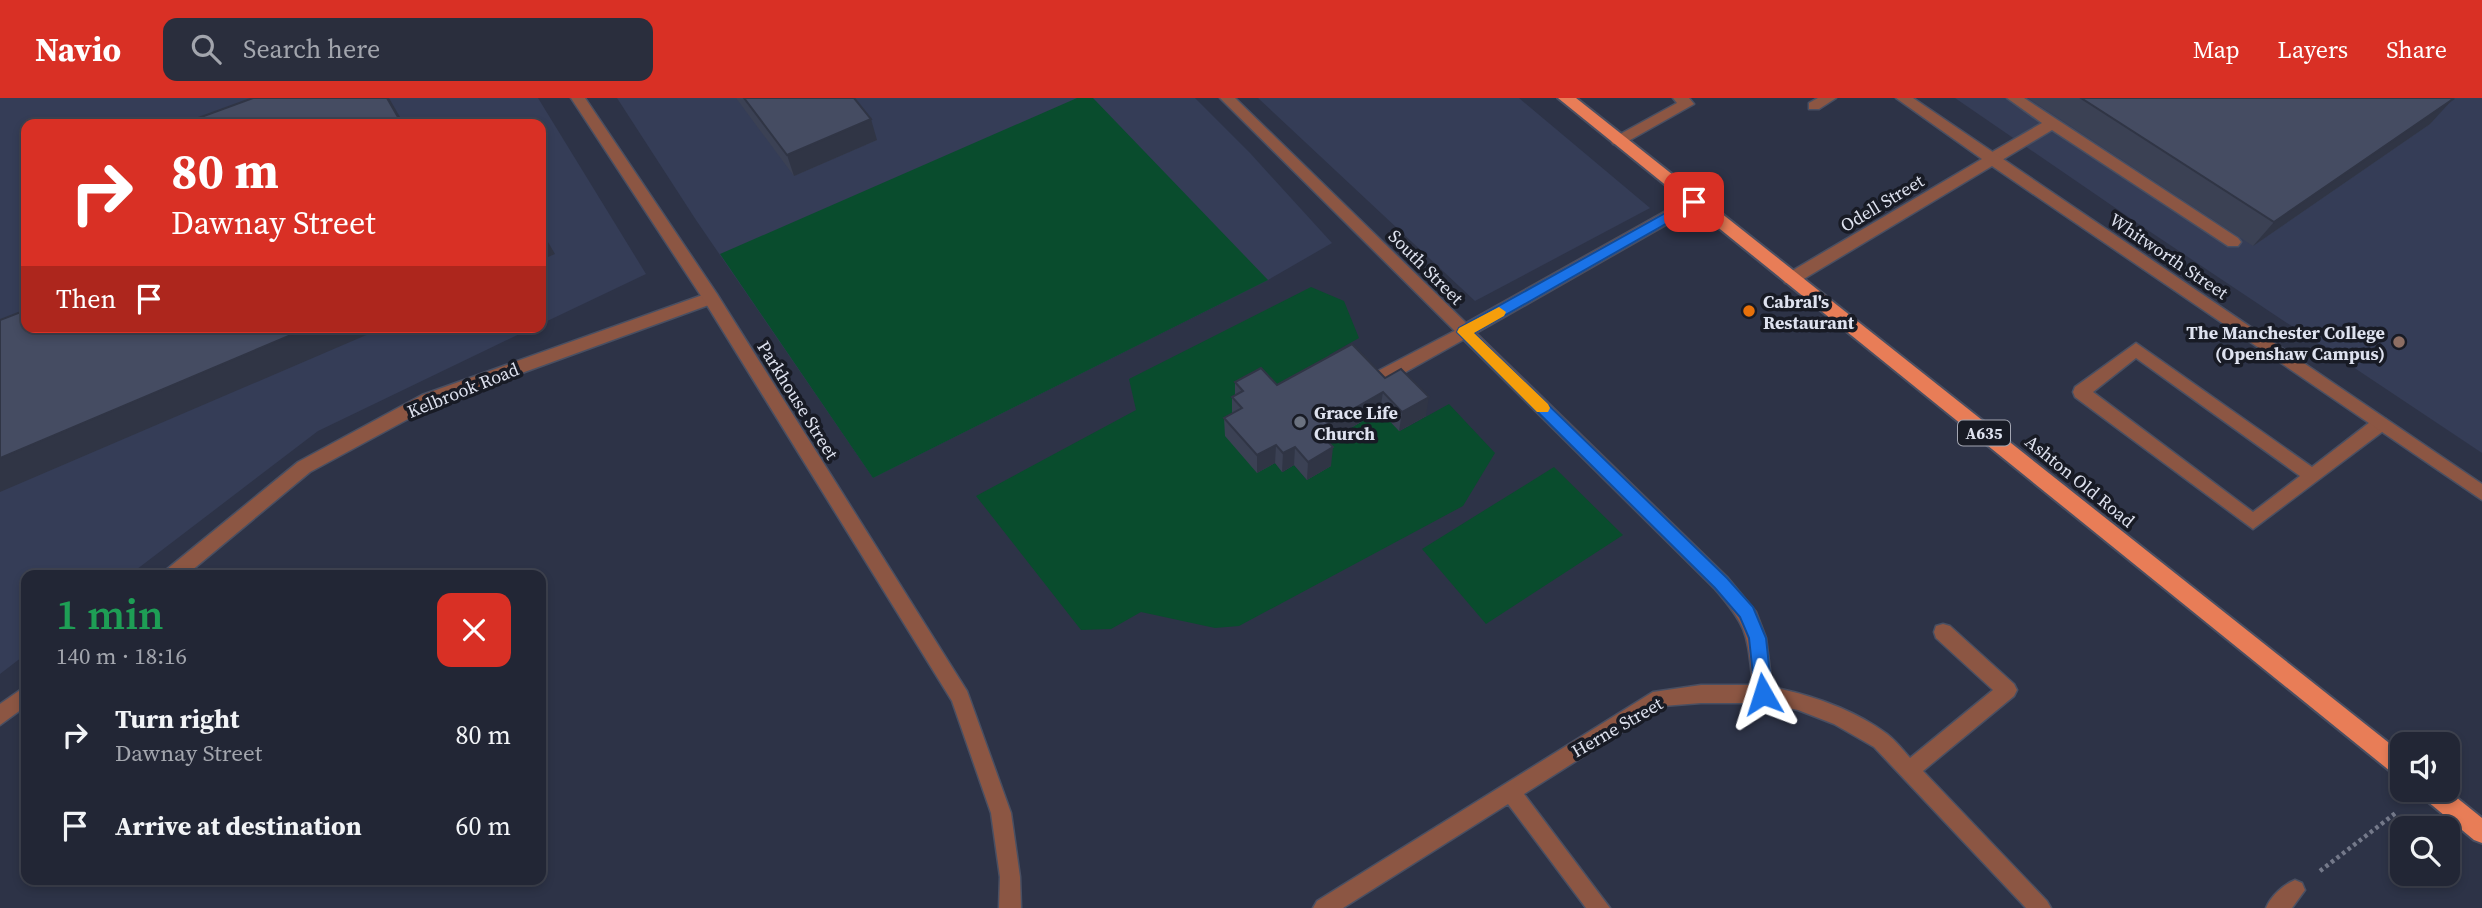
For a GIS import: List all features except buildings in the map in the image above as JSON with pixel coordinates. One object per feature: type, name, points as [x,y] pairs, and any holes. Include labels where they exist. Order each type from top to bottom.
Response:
[{"type":"highway","name":"Ashton Old Road","points":[[1566,98],[2390,758]]},
{"type":"highway","points":[[2448,802],[2478,823]]},
{"type":"street","name":"Parkhouse Street","points":[[578,98],[711,298],[960,697],[1000,813],[1010,877],[1010,908]]},
{"type":"street","name":"South Street","points":[[1227,98],[1711,573],[1747,612],[1757,638],[1763,694]]},
{"type":"street","points":[[1618,141],[1687,104],[1680,98]]},
{"type":"street","points":[[1814,107],[1829,98]]},
{"type":"street","name":"Whitworth Street","points":[[1903,98],[2482,493]]},
{"type":"street","points":[[2014,98],[2233,242]]},
{"type":"street","name":"Odell Street","points":[[1791,279],[2052,123]]},
{"type":"street","points":[[1380,378],[1694,202]]},
{"type":"street","name":"Kelbrook Road","points":[[179,570],[304,467],[428,400],[711,298]]},
{"type":"street","points":[[2312,476],[2136,349],[2081,392],[2253,522],[2380,424]]},
{"type":"street","points":[[1909,771],[2007,690],[1943,632]]},
{"type":"street","name":"Herne Street","points":[[1324,908],[1660,698],[1700,694],[1763,694],[1799,701],[1842,718],[1881,741],[2040,908]]},
{"type":"street","points":[[0,716],[21,699]]},
{"type":"street","points":[[1510,790],[1600,908]]},
{"type":"street","points":[[2277,908],[2295,890]]},
{"type":"path","points":[[2295,890],[2397,813]]},
{"type":"shaded area","points":[[0,98],[538,98],[646,274],[546,322],[546,119],[21,119],[21,333],[522,333],[318,431],[136,570],[21,570],[21,658],[0,674]]},
{"type":"shaded area","points":[[617,98],[1195,98],[1250,153],[1332,243],[1268,280],[873,478],[696,220]]},
{"type":"shaded area","points":[[1258,98],[1519,98],[1650,208],[1475,301]]},
{"type":"shaded area","name":"The Manchester College (Openshaw Campus)","points":[[1955,98],[2482,98],[2482,453],[2149,231]]},
{"type":"green space","points":[[1077,98],[1093,98],[1268,280],[873,478],[720,254]]},
{"type":"green space","points":[[1311,287],[1344,301],[1359,338],[1329,355],[1341,368],[1275,463],[1283,472],[1294,465],[1307,480],[1316,448],[1380,411],[1400,431],[1449,404],[1495,453],[1463,506],[1239,626],[1215,628],[1141,612],[1111,629],[1081,630],[976,496],[1136,410],[1129,379]]},
{"type":"green space","points":[[1554,467],[1623,535],[1486,624],[1422,549]]},
{"type":"slow traffic","points":[[1499,312],[1464,332],[1542,408]]},
{"type":"place","name":"Cabral's Restaurant","points":[[1749,311]]},
{"type":"place","name":"The Manchester College (Openshaw Campus)","points":[[2399,342]]},
{"type":"place","name":"Grace Life Church","points":[[1300,422]]},
{"type":"route","points":[[1694,202],[1464,332],[1721,583],[1747,612],[1757,638],[1763,694]]}]
